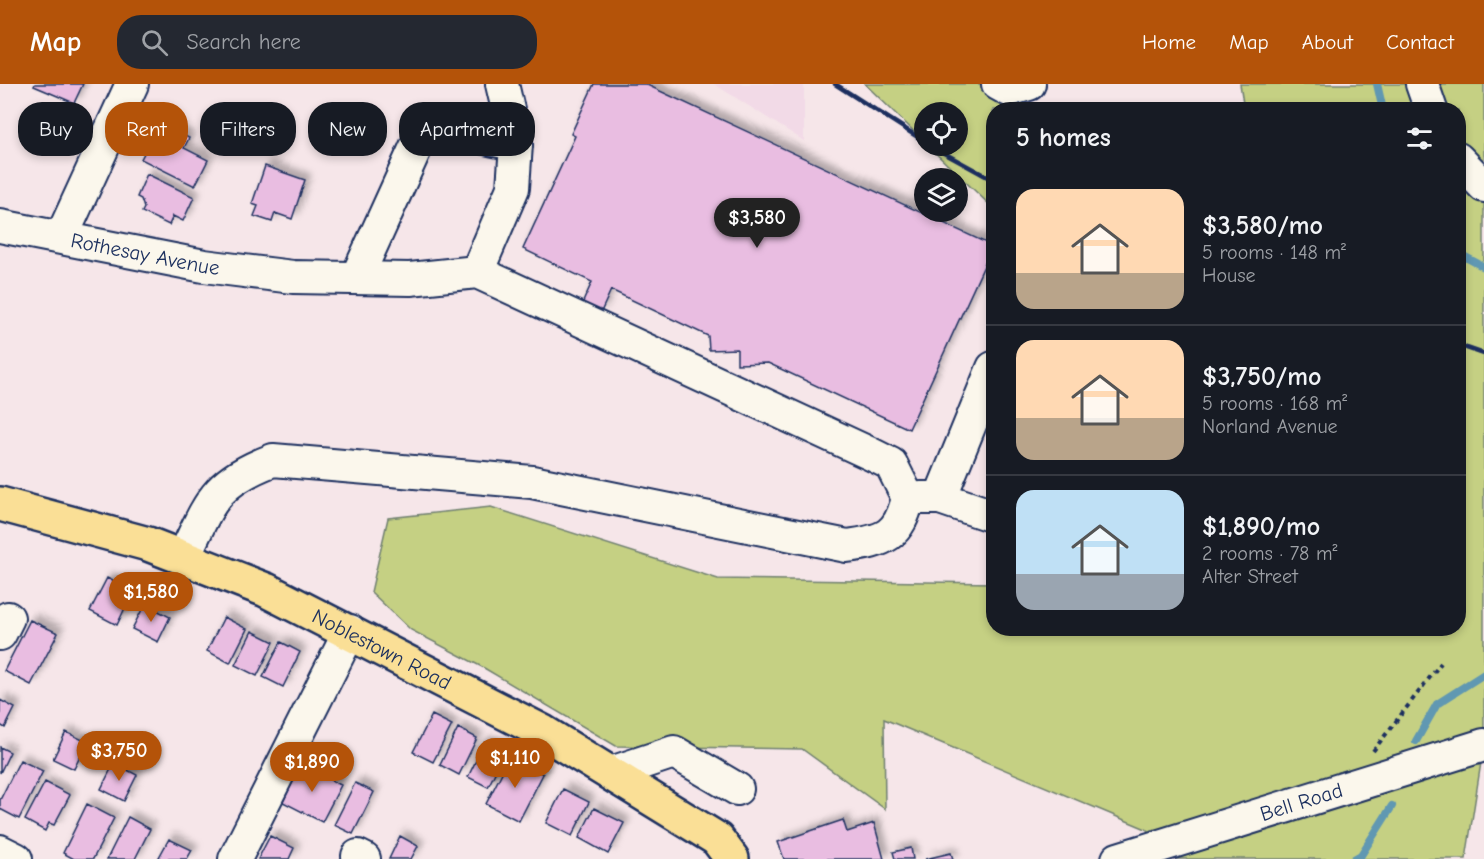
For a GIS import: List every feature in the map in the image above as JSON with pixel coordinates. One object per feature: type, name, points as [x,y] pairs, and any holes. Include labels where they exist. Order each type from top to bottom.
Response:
[{"type":"main road","name":"Noblestown Road","points":[[0,504],[114,534],[184,556],[266,590],[543,732],[717,839],[732,859]]},
{"type":"street","points":[[62,236],[132,84]]},
{"type":"street","points":[[502,84],[506,102]]},
{"type":"street","points":[[998,84],[1009,90],[1029,84]]},
{"type":"street","points":[[1422,84],[1428,102]]},
{"type":"street","points":[[357,277],[412,156]]},
{"type":"street","points":[[184,556],[207,509],[223,487],[243,471],[273,460],[532,482],[848,546],[872,543],[891,533],[903,520],[908,498],[891,464],[477,272],[513,188],[515,156]]},
{"type":"street","points":[[1466,167],[1484,186]]},
{"type":"street","name":"Rothesay Avenue","points":[[0,226],[62,236],[204,266],[293,277],[410,279],[477,272]]},
{"type":"street","points":[[940,498],[986,385]]},
{"type":"street","points":[[908,498],[940,498],[986,514]]},
{"type":"street","points":[[235,859],[350,632]]},
{"type":"street","name":"Bell Road","points":[[1118,859],[1484,745]]},
{"type":"street","points":[[611,774],[674,752],[736,789]]},
{"type":"street","points":[[0,851],[16,859]]},
{"type":"path","points":[[1371,753],[1441,663]]},
{"type":"shaded area","points":[[714,84],[804,84],[804,141]]},
{"type":"green space","points":[[865,84],[982,84],[1003,102],[986,102],[986,201],[968,184],[968,168],[951,168],[938,156],[968,156],[968,102],[914,102],[914,131]]},
{"type":"green space","points":[[1240,84],[1484,84],[1484,743],[1466,859],[1176,859],[1146,829],[884,719],[885,809],[802,749],[616,746],[484,668],[411,630],[371,592],[388,518],[491,507],[718,579],[986,583],[986,636],[1466,636],[1466,102],[1243,102]]},
{"type":"building","points":[[35,84],[83,84],[74,102],[34,86]]},
{"type":"building","points":[[594,84],[645,84],[914,209],[914,222],[941,222],[986,243],[986,261],[909,429],[768,363],[737,364],[737,349],[709,350],[708,336],[611,290],[601,312],[582,304],[592,282],[523,249],[575,136],[571,134]]},
{"type":"building","points":[[188,150],[208,160],[195,186],[141,159],[143,156],[188,156]]},
{"type":"building","points":[[265,166],[305,180],[292,219],[275,213],[272,222],[254,216],[258,206],[252,204]]},
{"type":"building","points":[[147,174],[194,197],[183,221],[173,216],[169,225],[142,212],[144,208],[141,199],[137,197]]},
{"type":"building","points":[[107,578],[133,591],[117,625],[90,611]]},
{"type":"building","points":[[145,604],[170,617],[158,642],[132,629]]},
{"type":"building","points":[[224,617],[247,629],[230,663],[207,651]]},
{"type":"building","points":[[30,620],[58,633],[31,685],[4,671]]},
{"type":"building","points":[[252,631],[274,642],[257,676],[235,665]]},
{"type":"building","points":[[281,642],[300,652],[283,687],[263,677]]},
{"type":"building","points":[[0,700],[15,708],[5,728],[0,725]]},
{"type":"building","points":[[432,715],[452,725],[433,762],[413,752]]},
{"type":"building","points":[[458,728],[477,738],[459,775],[440,765]]},
{"type":"building","points":[[66,732],[87,742],[74,769],[53,759]]},
{"type":"building","points":[[485,742],[505,752],[488,787],[468,777]]},
{"type":"building","points":[[0,747],[10,752],[0,773]]},
{"type":"building","points":[[510,757],[543,774],[519,821],[486,804]]},
{"type":"building","points":[[20,760],[43,771],[19,819],[0,809],[0,800]]},
{"type":"building","points":[[114,763],[137,775],[124,801],[101,789]]},
{"type":"building","points":[[301,765],[341,785],[322,822],[283,802]]},
{"type":"building","points":[[45,782],[70,795],[54,825],[49,823],[45,831],[25,820]]},
{"type":"building","points":[[355,783],[374,792],[353,834],[334,825]]},
{"type":"building","points":[[563,789],[589,802],[572,836],[546,823]]},
{"type":"building","points":[[87,804],[114,818],[93,859],[74,859],[63,853]]},
{"type":"building","points":[[594,808],[624,823],[608,854],[579,838]]},
{"type":"building","points":[[128,817],[150,829],[135,859],[107,859]]},
{"type":"building","points":[[843,820],[847,832],[874,823],[884,859],[784,859],[778,842]]},
{"type":"building","points":[[270,836],[294,848],[289,859],[258,859]]},
{"type":"building","points":[[400,836],[418,846],[411,859],[389,859]]},
{"type":"building","points":[[169,839],[192,850],[187,859],[158,859]]},
{"type":"building","points":[[911,848],[913,859],[895,859],[893,852]]},
{"type":"building","points":[[951,853],[953,859],[925,859]]},
{"type":"waterway","points":[[1377,84],[1381,102]]},
{"type":"waterway","points":[[1466,257],[1484,267]]},
{"type":"waterway","points":[[1416,741],[1437,704],[1484,674]]},
{"type":"waterway","points":[[1354,859],[1361,855],[1392,806]]},
{"type":"railway","points":[[835,84],[914,135]]},
{"type":"railway","points":[[949,156],[986,176]]},
{"type":"railway","points":[[1466,348],[1484,354]]}]
